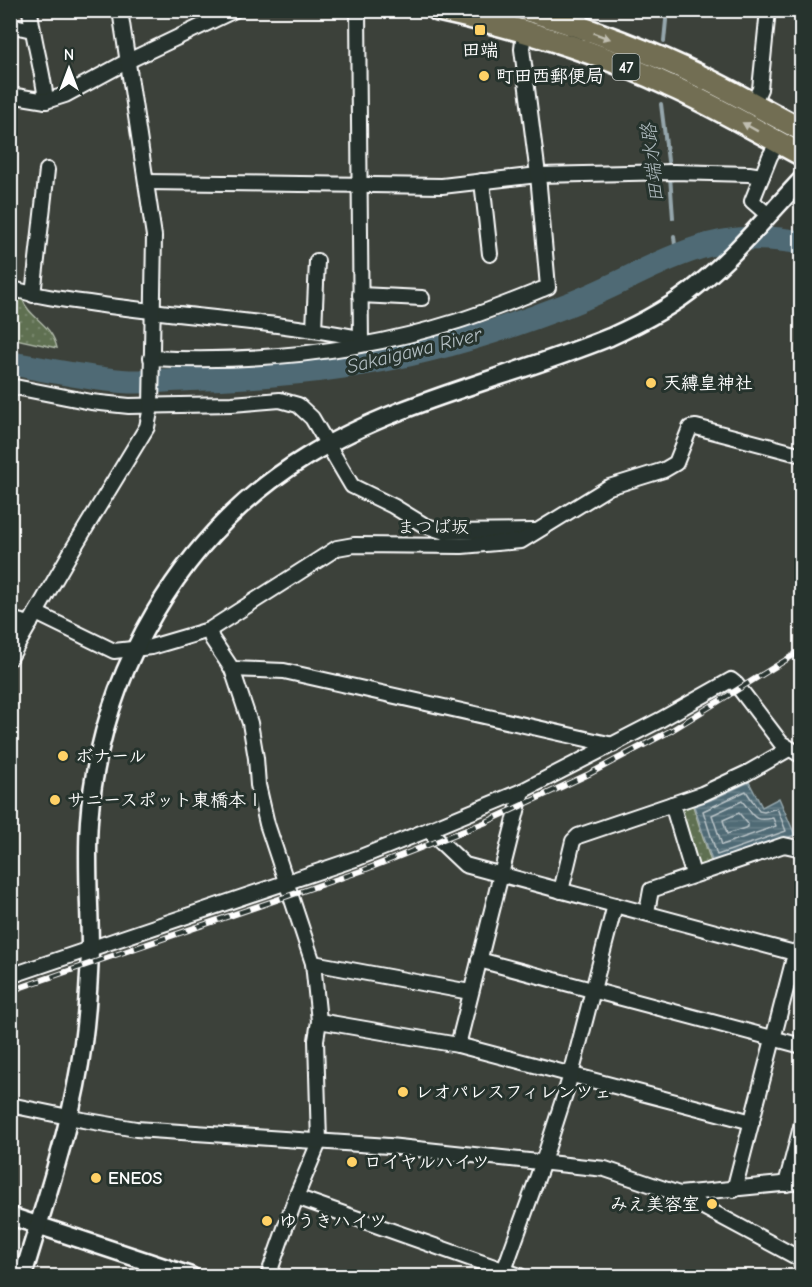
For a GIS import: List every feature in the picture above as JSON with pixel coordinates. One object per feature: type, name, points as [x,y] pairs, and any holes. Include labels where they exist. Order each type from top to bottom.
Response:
[{"type":"main road","name":"47","points":[[438,10],[572,48],[667,84],[801,155]]},
{"type":"main road","name":"47","points":[[527,10],[579,19],[675,64],[801,130]]},
{"type":"street","points":[[30,10],[32,30],[44,78],[46,101]]},
{"type":"street","points":[[10,658],[71,552],[147,428],[150,403],[154,236],[120,10]]},
{"type":"street","points":[[10,95],[46,101],[65,94],[235,10]]},
{"type":"street","points":[[358,10],[361,185],[360,341]]},
{"type":"street","points":[[753,104],[760,89],[768,10]]},
{"type":"street","points":[[572,48],[579,19]]},
{"type":"street","points":[[10,24],[32,30]]},
{"type":"street","points":[[151,361],[252,358],[360,341],[457,321],[548,288],[522,49],[524,33]]},
{"type":"street","points":[[768,215],[752,201],[778,142]]},
{"type":"street","points":[[33,295],[46,170]]},
{"type":"street","points":[[146,182],[442,186],[537,175],[669,172],[762,176]]},
{"type":"street","points":[[23,1276],[69,1118],[83,1043],[90,950],[88,857],[92,794],[101,746],[120,682],[134,650],[175,581],[218,529],[267,484],[328,444],[395,413],[610,338],[667,307],[715,271],[801,179]]},
{"type":"street","points":[[482,181],[490,254]]},
{"type":"street","points":[[314,329],[317,261]]},
{"type":"street","points":[[10,288],[33,295],[151,311],[314,329],[360,341]]},
{"type":"street","points":[[360,295],[422,298]]},
{"type":"street","points":[[10,386],[91,402],[232,404],[280,400],[290,402],[305,410],[312,418],[352,486],[393,506],[413,519],[435,530],[537,531]]},
{"type":"street","name":"まつば坂","points":[[10,619],[33,618],[108,650],[118,652],[134,650],[209,630],[337,548],[354,545],[462,546],[520,542],[609,487],[664,470],[675,464],[690,428],[801,455]]},
{"type":"street","points":[[209,630],[212,639],[232,669],[250,723],[258,785],[267,824],[285,883],[314,963],[319,1020],[316,1040],[319,1142],[296,1197],[268,1276]]},
{"type":"street","points":[[232,669],[284,671],[613,745]]},
{"type":"street","points":[[10,976],[358,858],[428,830],[522,791],[613,745],[731,680],[781,743],[795,753]]},
{"type":"street","points":[[561,891],[574,838],[711,790],[795,753]]},
{"type":"street","points":[[458,1045],[522,791]]},
{"type":"street","points":[[672,804],[693,874]]},
{"type":"street","points":[[428,830],[465,865],[799,952],[773,1038],[734,1190]]},
{"type":"street","points":[[646,912],[651,890],[784,845],[801,849]]},
{"type":"street","points":[[503,1274],[571,1075],[615,905]]},
{"type":"street","points":[[479,960],[801,1046]]},
{"type":"street","points":[[314,963],[470,992]]},
{"type":"street","points":[[319,1020],[458,1045],[752,1122]]},
{"type":"street","points":[[10,1105],[136,1129],[389,1146],[605,1169],[679,1194],[801,1260]]},
{"type":"street","points":[[786,1184],[801,1123]]},
{"type":"street","points":[[679,1194],[801,1182]]},
{"type":"street","points":[[296,1197],[503,1274],[520,1276]]},
{"type":"street","points":[[10,1216],[38,1224],[146,1269],[190,1276]]},
{"type":"green space","points":[[11,293],[22,298],[25,305],[50,332],[57,348],[11,338]]},
{"type":"green space","points":[[692,803],[712,865],[702,869],[696,866],[679,808]]},
{"type":"water","points":[[749,782],[762,807],[779,798],[795,835],[713,864],[694,806]]},
{"type":"waterway","name":"田端水路","points":[[664,41],[667,10]]},
{"type":"waterway","name":"田端水路","points":[[661,104],[669,169]]},
{"type":"waterway","name":"田端水路","points":[[670,176],[673,218]]},
{"type":"waterway","name":"田端水路","points":[[674,236],[676,255]]},
{"type":"waterway","name":"Sakaigawa River","points":[[10,363],[66,374],[139,382],[250,376],[369,363],[428,350],[535,317],[599,292],[681,254],[708,245],[737,239],[768,238],[802,243]]},
{"type":"railway","points":[[10,991],[364,870],[484,823],[589,774],[672,730],[802,650]]},
{"type":"place","name":"田端","points":[[480,30]]},
{"type":"place","name":"町田西郵便局","points":[[484,76]]},
{"type":"place","name":"天縛皇神社","points":[[651,383]]},
{"type":"place","name":"ボナール","points":[[63,756]]},
{"type":"place","name":"サニースポット東橋本Ⅰ","points":[[55,800]]},
{"type":"place","name":"レオパレスフィレンツェ","points":[[403,1092]]},
{"type":"place","name":"ロイヤルハイツ","points":[[352,1162]]},
{"type":"place","name":"ENEOS","points":[[96,1178]]},
{"type":"place","name":"みえ美容室","points":[[712,1204]]},
{"type":"place","name":"ゆうきハイツ","points":[[267,1221]]}]
